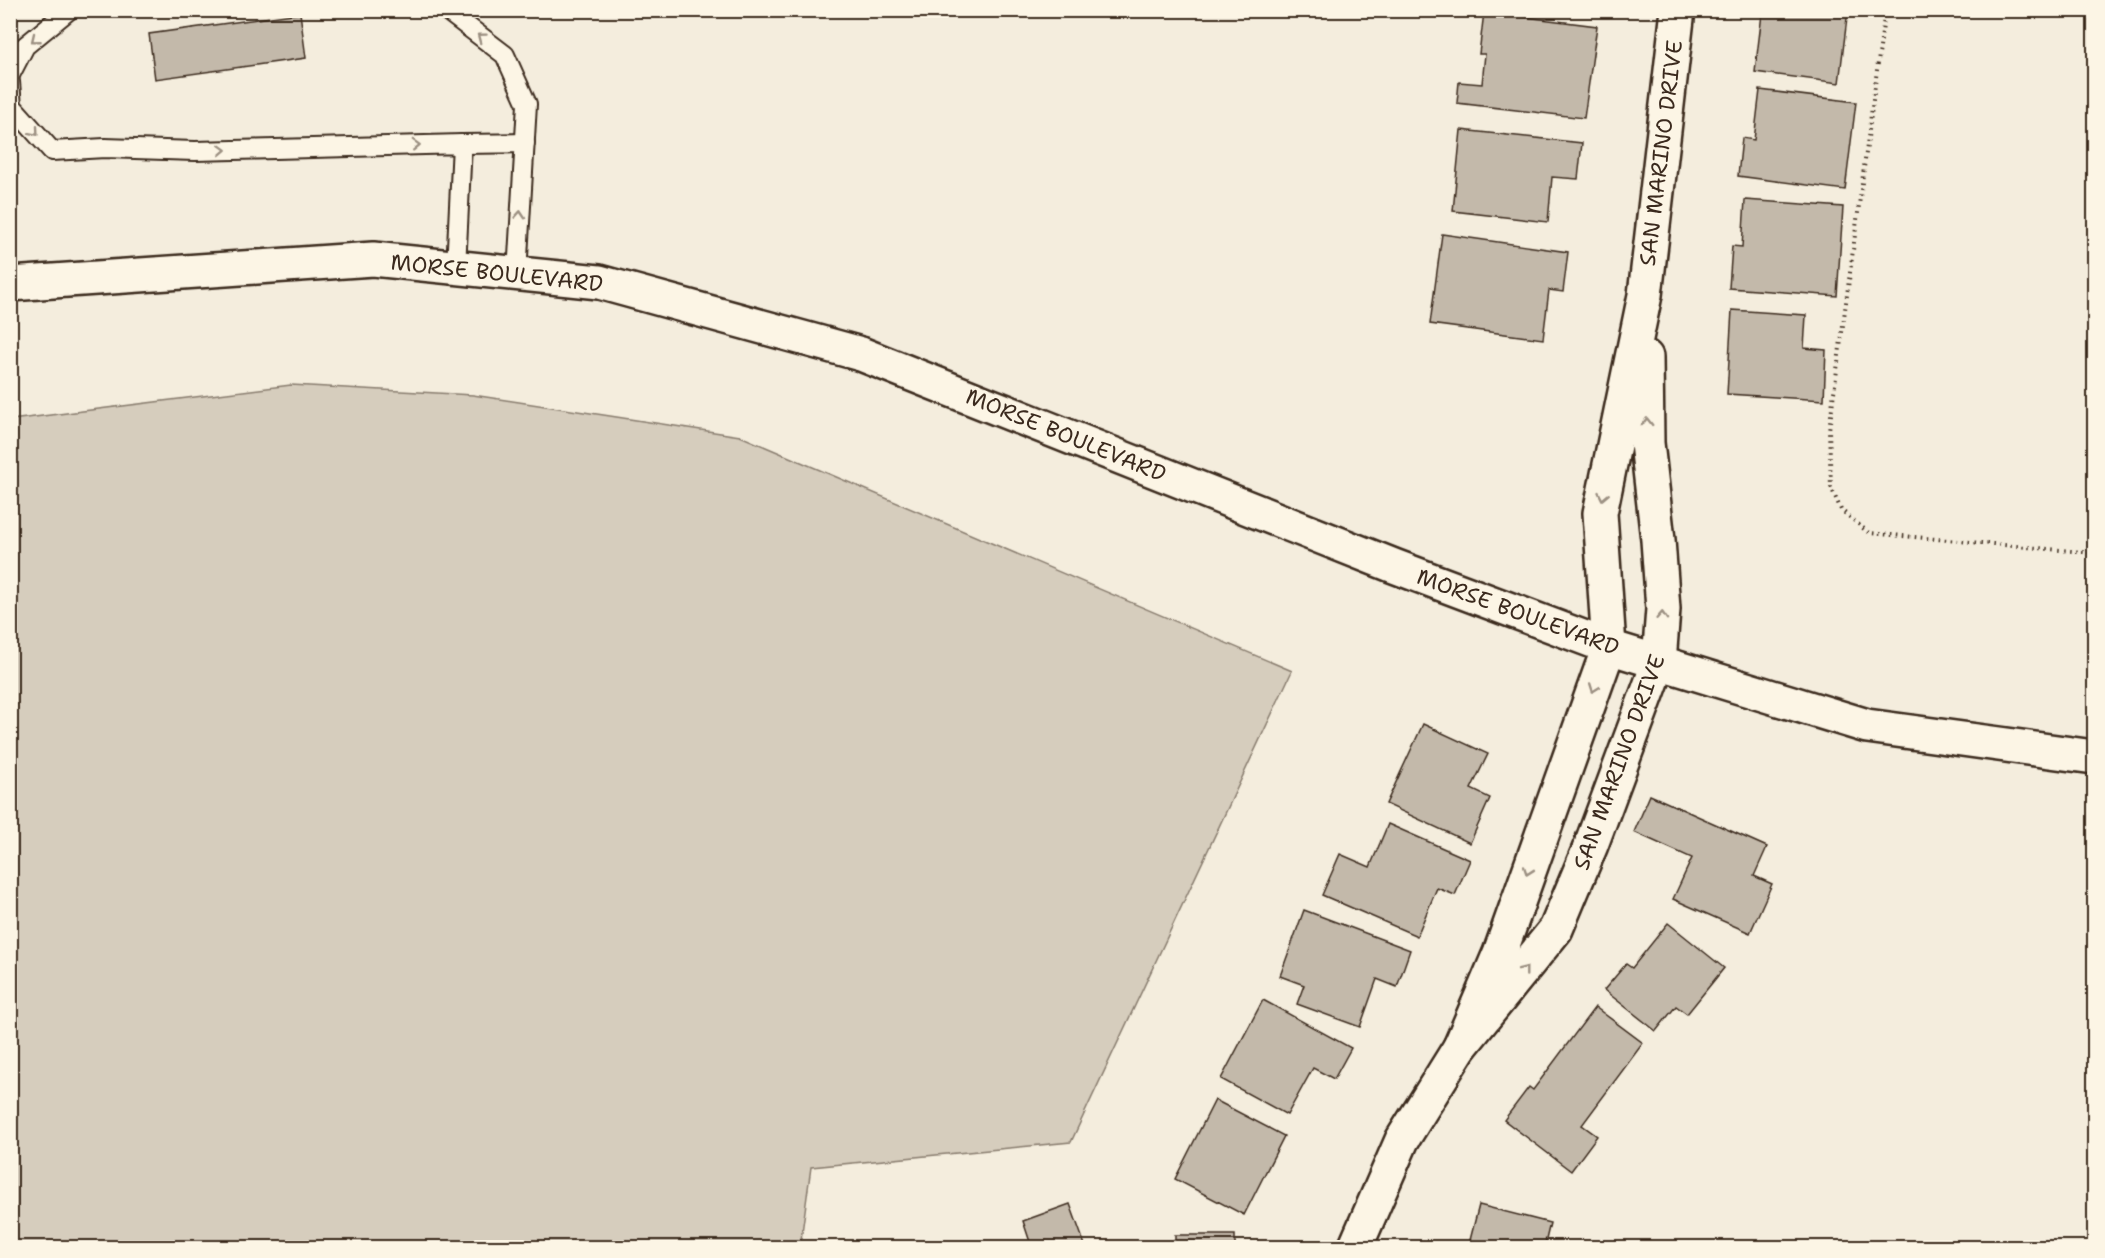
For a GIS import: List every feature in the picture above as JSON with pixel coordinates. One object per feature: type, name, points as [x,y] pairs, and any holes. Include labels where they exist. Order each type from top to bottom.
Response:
[{"type":"street","name":"SAN MARINO DRIVE","points":[[1460,1047],[1500,953],[1609,647],[1600,513],[1645,295],[1678,10]]},
{"type":"street","name":"MORSE BOULEVARD","points":[[10,284],[373,259],[599,282],[861,354],[1383,562],[1609,647],[1867,726],[2094,757]]},
{"type":"street","name":"SAN MARINO DRIVE","points":[[1355,1248],[1402,1140],[1460,1047],[1556,929],[1591,845],[1659,662],[1663,609],[1647,443],[1645,295]]},
{"type":"lane","points":[[10,75],[25,46],[69,10]]},
{"type":"lane","points":[[446,10],[504,55],[527,104],[517,273]]},
{"type":"lane","points":[[10,82],[12,106],[52,151],[105,147],[195,151],[525,143]]},
{"type":"lane","points":[[456,268],[462,144]]},
{"type":"path","points":[[1885,10],[1829,430],[1831,486],[1841,510],[1869,533],[2094,553]]},
{"type":"shaded area","points":[[291,385],[473,395],[740,436],[1292,671],[1071,1142],[811,1167],[800,1247],[11,1247],[11,420]]},
{"type":"building","points":[[1774,10],[1848,10],[1839,83],[1755,72],[1762,14],[1774,15]]},
{"type":"building","points":[[1484,12],[1597,26],[1584,118],[1457,103],[1459,82],[1482,84],[1485,54],[1479,54]]},
{"type":"building","points":[[300,13],[306,58],[155,79],[149,34]]},
{"type":"building","points":[[1760,90],[1856,102],[1845,190],[1738,176],[1742,138],[1754,140]]},
{"type":"building","points":[[1461,130],[1582,143],[1578,179],[1552,177],[1548,222],[1453,211]]},
{"type":"building","points":[[1745,200],[1843,207],[1837,296],[1729,288],[1732,246],[1742,247]]},
{"type":"building","points":[[1442,234],[1568,252],[1563,292],[1549,290],[1543,339],[1430,324]]},
{"type":"building","points":[[1732,310],[1806,315],[1804,348],[1826,350],[1824,400],[1727,394]]},
{"type":"building","points":[[1423,724],[1488,754],[1471,789],[1490,798],[1470,843],[1386,804]]},
{"type":"building","points":[[1650,795],[1767,847],[1754,876],[1772,884],[1750,933],[1673,899],[1692,858],[1634,832]]},
{"type":"building","points":[[1388,824],[1470,860],[1455,895],[1437,888],[1417,936],[1322,895],[1340,854],[1370,867]]},
{"type":"building","points":[[1304,910],[1410,950],[1397,987],[1377,979],[1360,1027],[1297,1004],[1304,985],[1280,976]]},
{"type":"building","points":[[1668,923],[1724,968],[1687,1014],[1676,1006],[1656,1031],[1604,990],[1626,964],[1632,968]]},
{"type":"building","points":[[1263,1000],[1351,1048],[1334,1079],[1313,1068],[1287,1115],[1221,1079]]},
{"type":"building","points":[[1595,1007],[1643,1043],[1582,1125],[1597,1136],[1571,1171],[1504,1120],[1529,1087],[1533,1090]]},
{"type":"building","points":[[1215,1100],[1284,1136],[1244,1215],[1175,1179]]},
{"type":"building","points":[[1070,1204],[1086,1248],[1032,1248],[1023,1221]]},
{"type":"building","points":[[1479,1205],[1550,1223],[1544,1248],[1468,1248]]},
{"type":"building","points":[[1175,1235],[1235,1235],[1235,1248],[1144,1248],[1144,1241],[1175,1241]]}]
